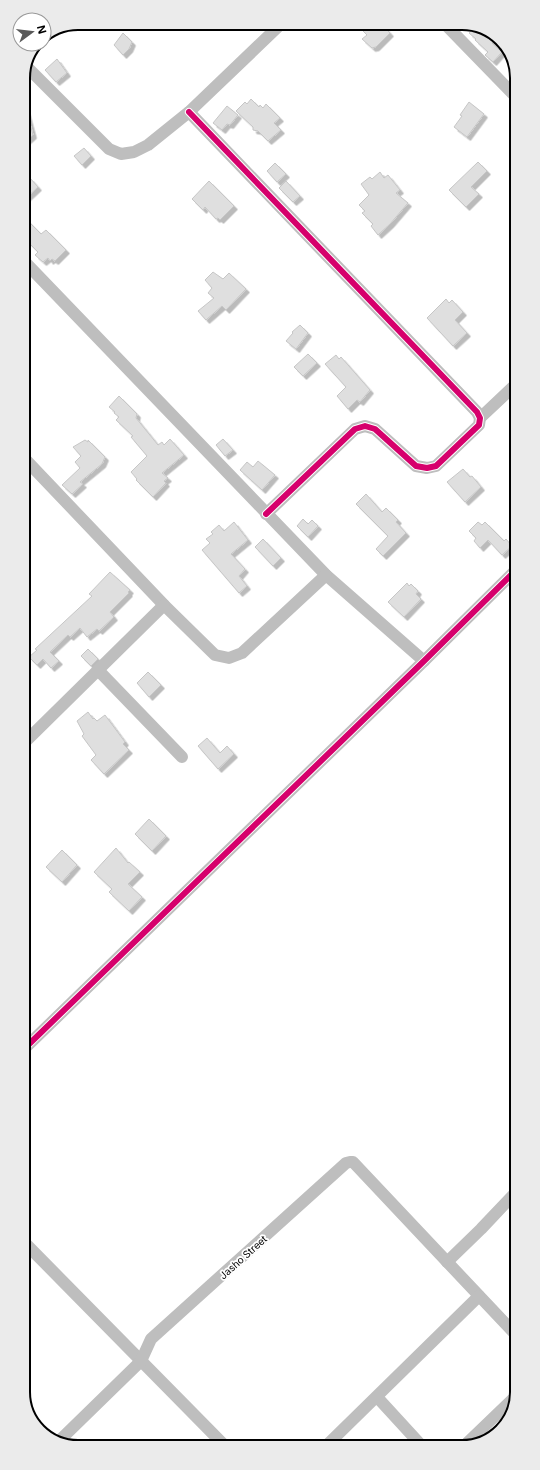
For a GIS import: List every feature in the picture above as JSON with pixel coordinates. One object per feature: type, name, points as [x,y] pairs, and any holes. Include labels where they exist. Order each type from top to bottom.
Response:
[{"type":"street","points":[[31,71],[109,148],[121,154],[134,152],[148,145],[189,112],[275,30]]},
{"type":"street","points":[[451,30],[510,91]]},
{"type":"street","points":[[189,112],[472,406],[480,418],[479,425],[436,466],[427,468],[416,466],[375,429],[365,426],[355,429],[266,514]]},
{"type":"street","points":[[30,271],[326,575],[424,661]]},
{"type":"street","points":[[480,418],[510,390]]},
{"type":"street","points":[[30,464],[164,605],[215,655],[229,658],[242,653],[326,575]]},
{"type":"street","points":[[30,1043],[510,576]]},
{"type":"street","points":[[30,737],[164,605]]},
{"type":"street","points":[[98,670],[182,758]]},
{"type":"street","name":"Jasho Street","points":[[141,1361],[151,1339],[346,1163],[353,1162],[448,1262]]},
{"type":"street","points":[[510,1198],[448,1262],[510,1329]]},
{"type":"street","points":[[30,1248],[219,1440]]},
{"type":"street","points":[[332,1440],[479,1296]]},
{"type":"street","points":[[63,1437],[141,1361]]},
{"type":"street","points":[[376,1397],[416,1440]]},
{"type":"street","points":[[472,1439],[508,1405]]},
{"type":"building","points":[[387,30],[390,33],[376,47],[372,48],[362,39],[367,35],[363,31]]},
{"type":"building","points":[[471,31],[486,36],[502,52],[493,62],[485,55],[488,52],[469,33]]},
{"type":"building","points":[[123,33],[132,42],[129,49],[123,55],[114,45]]},
{"type":"building","points":[[57,59],[67,73],[56,82],[45,70]]},
{"type":"building","points":[[251,99],[259,107],[260,105],[263,108],[266,104],[280,118],[274,123],[281,130],[268,141],[258,131],[253,130],[253,127],[236,111],[245,102],[247,104]]},
{"type":"building","points":[[469,102],[484,114],[467,137],[454,127],[462,116],[460,115]]},
{"type":"building","points":[[227,106],[238,115],[230,125],[227,124],[222,130],[213,123]]},
{"type":"building","points":[[30,124],[33,135],[30,138]]},
{"type":"building","points":[[84,148],[91,156],[82,165],[74,156]]},
{"type":"building","points":[[478,162],[487,171],[471,187],[479,194],[466,207],[449,190]]},
{"type":"building","points":[[275,163],[286,174],[277,182],[267,171]]},
{"type":"building","points":[[380,172],[384,178],[388,175],[400,190],[396,193],[408,203],[390,224],[378,235],[371,226],[373,224],[362,213],[365,211],[359,205],[369,195],[361,184],[370,177],[372,179]]},
{"type":"building","points":[[30,178],[38,187],[30,194]]},
{"type":"building","points":[[209,181],[234,206],[220,220],[218,218],[216,219],[205,207],[203,210],[192,199]]},
{"type":"building","points":[[286,181],[300,196],[293,202],[279,188]]},
{"type":"building","points":[[30,223],[41,234],[46,230],[66,250],[55,261],[52,259],[50,261],[48,258],[43,262],[35,255],[38,252],[30,244]]},
{"type":"building","points":[[213,272],[223,279],[229,273],[246,289],[226,310],[222,306],[206,320],[198,311],[214,298],[208,293],[212,288],[205,280]]},
{"type":"building","points":[[446,299],[449,303],[452,300],[463,312],[455,320],[467,333],[453,346],[427,318]]},
{"type":"building","points":[[300,325],[308,333],[296,349],[286,341],[293,333],[292,332]]},
{"type":"building","points":[[308,354],[317,363],[303,376],[294,367]]},
{"type":"building","points":[[336,355],[339,359],[341,357],[370,390],[360,402],[357,400],[348,409],[337,396],[346,387],[325,364]]},
{"type":"building","points":[[119,396],[137,414],[136,418],[158,445],[162,442],[164,445],[170,439],[184,455],[162,473],[168,478],[164,481],[166,483],[153,497],[136,480],[137,479],[131,472],[147,456],[131,437],[133,436],[116,420],[119,417],[109,407]]},
{"type":"building","points":[[223,439],[233,450],[225,456],[216,445]]},
{"type":"building","points":[[85,440],[88,442],[88,440],[105,457],[102,464],[80,482],[83,484],[72,494],[62,485],[80,468],[75,462],[81,456],[73,447]]},
{"type":"building","points":[[258,461],[275,475],[262,490],[240,470],[247,462],[253,467]]},
{"type":"building","points":[[463,469],[470,477],[472,476],[481,487],[465,502],[447,482]]},
{"type":"building","points":[[366,494],[382,512],[386,508],[398,520],[396,522],[406,533],[383,556],[376,549],[388,536],[356,504]]},
{"type":"building","points":[[303,519],[308,524],[312,520],[318,526],[308,537],[297,526]]},
{"type":"building","points":[[234,522],[248,540],[231,554],[245,569],[239,576],[247,586],[239,593],[202,550],[210,543],[206,539],[213,534],[211,532],[219,525],[224,531]]},
{"type":"building","points":[[478,522],[482,525],[485,522],[504,541],[506,539],[510,544],[510,548],[502,555],[488,540],[480,548],[474,541],[476,538],[469,531]]},
{"type":"building","points":[[263,539],[281,558],[273,566],[255,547]]},
{"type":"building","points":[[110,572],[130,590],[128,592],[129,593],[110,612],[114,617],[99,631],[97,629],[87,637],[80,628],[70,637],[68,635],[50,652],[59,661],[51,668],[43,659],[37,665],[30,658],[30,656],[37,650],[35,649],[92,596],[89,594]]},
{"type":"building","points":[[407,583],[409,586],[411,584],[418,591],[416,594],[421,599],[404,617],[388,602]]},
{"type":"building","points":[[88,649],[98,659],[91,666],[81,656]]},
{"type":"building","points":[[148,672],[161,685],[149,697],[137,683]]},
{"type":"building","points":[[88,712],[93,719],[94,718],[97,721],[105,715],[125,742],[123,744],[129,750],[104,774],[91,760],[96,755],[82,736],[84,734],[77,721]]},
{"type":"building","points":[[207,738],[220,753],[227,746],[234,754],[218,769],[198,746]]},
{"type":"building","points":[[149,819],[166,836],[152,851],[135,834]]},
{"type":"building","points":[[116,848],[128,863],[129,862],[140,872],[128,884],[142,897],[129,911],[109,892],[112,889],[94,872]]},
{"type":"building","points":[[62,850],[77,865],[62,882],[46,867]]},
{"type":"cycle path","points":[[189,112],[477,412],[480,418],[479,425],[436,466],[427,468],[416,466],[375,429],[365,426],[355,429],[266,514]]},
{"type":"cycle path","points":[[30,1043],[510,576]]}]
